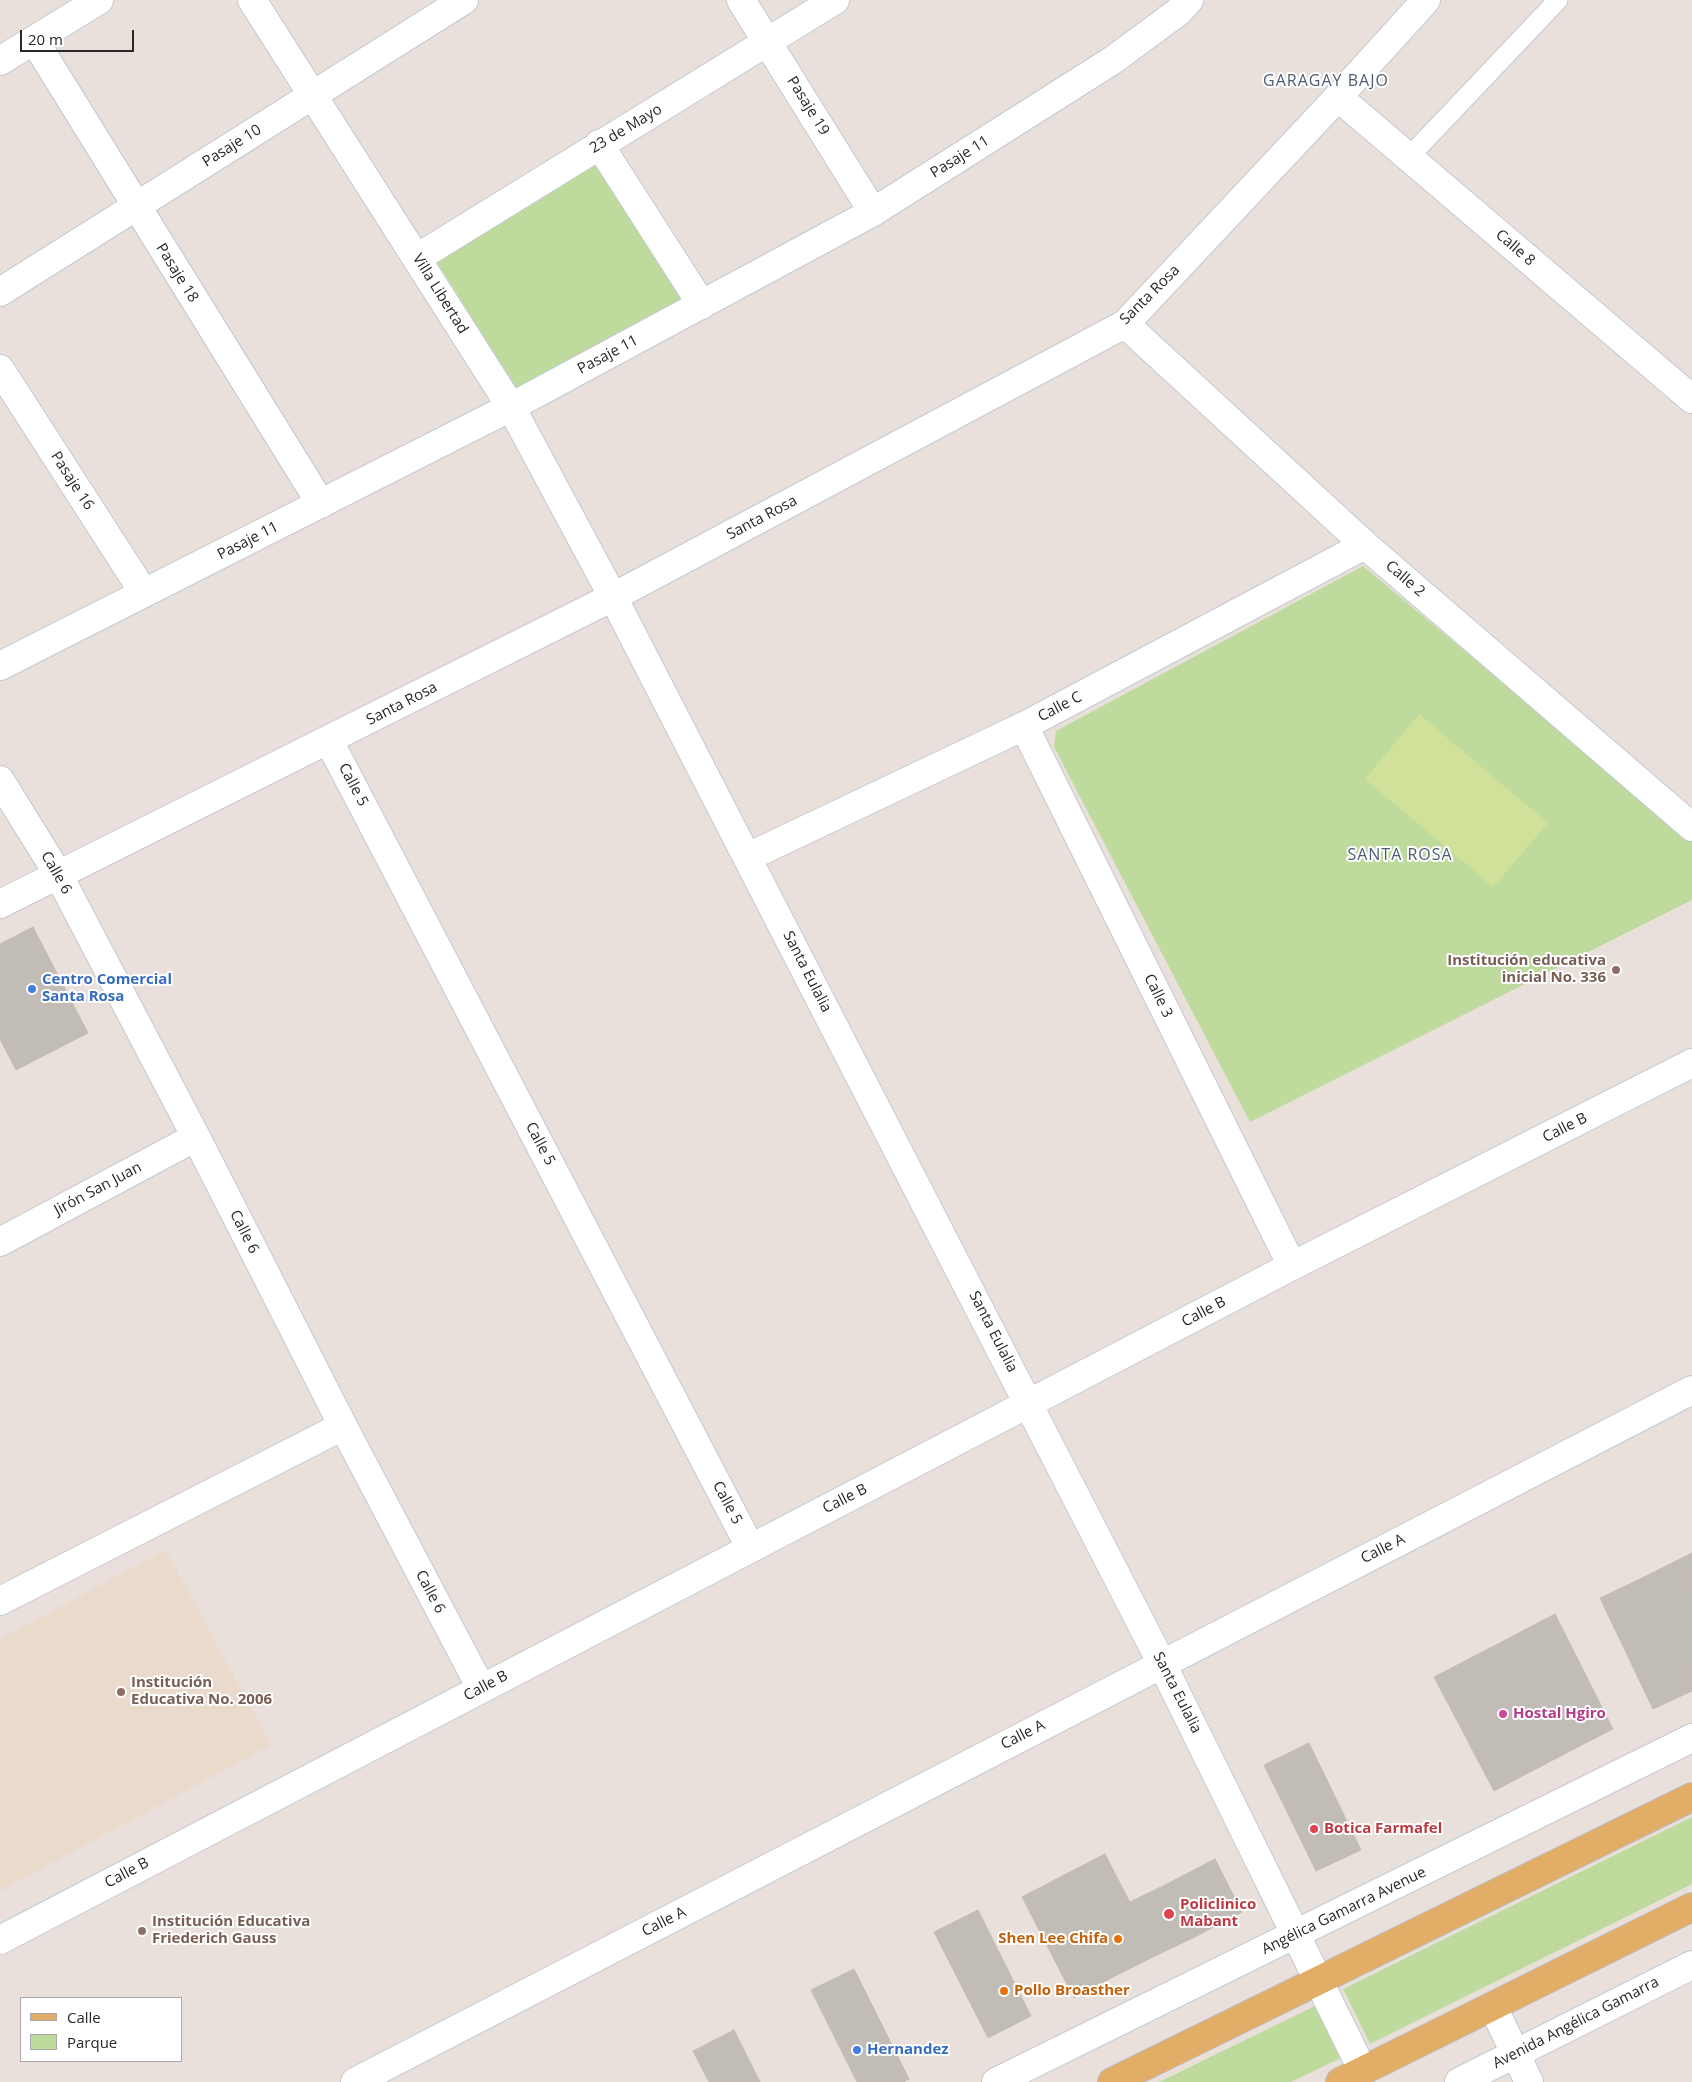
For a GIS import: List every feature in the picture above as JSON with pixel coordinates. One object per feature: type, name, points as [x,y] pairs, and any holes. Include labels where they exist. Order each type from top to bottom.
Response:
[{"type":"main road","points":[[1112,2082],[1692,1797]]},
{"type":"main road","points":[[1352,2076],[1692,1907]]},
{"type":"street","points":[[0,61],[99,0]]},
{"type":"street","name":"Villa Libertad","points":[[252,0],[511,407],[613,598]]},
{"type":"street","name":"Pasaje 10","points":[[0,292],[464,0]]},
{"type":"street","name":"Pasaje 19","points":[[741,0],[873,212]]},
{"type":"street","name":"23 de Mayo","points":[[417,258],[835,0]]},
{"type":"street","name":"Pasaje 11","points":[[0,666],[511,407],[873,212],[1113,60],[1178,12],[1189,0]]},
{"type":"street","name":"Santa Rosa","points":[[0,904],[613,598],[1124,324],[1338,97],[1426,0]]},
{"type":"street","name":"Pasaje 18","points":[[34,40],[321,504]]},
{"type":"street","name":"Calle 8","points":[[1338,97],[1692,399]]},
{"type":"street","points":[[599,144],[702,305]]},
{"type":"street","name":"Calle 2","points":[[1124,324],[1365,545],[1692,827]]},
{"type":"street","name":"Pasaje 16","points":[[0,369],[144,593]]},
{"type":"street","name":"Calle C","points":[[748,857],[1024,726],[1365,545]]},
{"type":"street","name":"Santa Eulalia","points":[[613,598],[1162,1664],[1320,1981],[1352,2076]]},
{"type":"street","name":"Calle 3","points":[[1024,726],[1292,1266]]},
{"type":"street","name":"Calle 5","points":[[329,741],[750,1547]]},
{"type":"street","name":"Calle 6","points":[[0,780],[58,874],[196,1137],[343,1426],[481,1688]]},
{"type":"street","name":"Calle B","points":[[0,1940],[750,1547],[1292,1266],[1692,1063]]},
{"type":"street","name":"Jirón San Juan","points":[[0,1242],[196,1137]]},
{"type":"street","name":"Calle A","points":[[356,2082],[1692,1390]]},
{"type":"street","points":[[0,1601],[343,1426]]},
{"type":"street","name":"Angélica Gamarra Avenue","points":[[996,2082],[1692,1738]]},
{"type":"street","name":"Avenida Angélica Gamarra","points":[[1459,2082],[1692,1965]]},
{"type":"street","points":[[1493,2007],[1529,2082]]},
{"type":"lane","points":[[1409,157],[1558,0]]},
{"type":"shaded area","name":"Institución Educativa No. 2006","points":[[166,1550],[271,1745],[0,1891],[0,1639]]},
{"type":"green space","points":[[596,161],[686,302],[518,391],[436,261]]},
{"type":"green space","points":[[1363,566],[1692,841],[1692,900],[1250,1122],[1054,747],[1056,731]]},
{"type":"green space","points":[[1419,714],[1548,823],[1493,887],[1365,779]]},
{"type":"green space","points":[[1692,1817],[1692,1884],[1370,2044],[1343,1989]]},
{"type":"green space","points":[[1315,2006],[1341,2058],[1291,2082],[1159,2082]]},
{"type":"building","name":"Centro Comercial Santa Rosa","points":[[33,927],[88,1033],[16,1070],[0,1039],[0,944]]},
{"type":"building","points":[[1692,1553],[1692,1588],[1678,1560]]},
{"type":"building","points":[[1678,1560],[1692,1588],[1692,1685],[1640,1579]]},
{"type":"building","points":[[1640,1579],[1692,1685],[1692,1691],[1653,1709],[1600,1598]]},
{"type":"building","points":[[1555,1614],[1613,1729],[1572,1750],[1513,1636]]},
{"type":"building","name":"Hostal Hgiro","points":[[1513,1636],[1572,1750],[1494,1791],[1434,1677]]},
{"type":"building","points":[[1309,1743],[1361,1850],[1316,1871],[1264,1765]]},
{"type":"building","points":[[1105,1854],[1157,1955],[1115,1976],[1064,1875]]},
{"type":"building","points":[[1215,1859],[1242,1912],[1195,1937],[1167,1884]]},
{"type":"building","points":[[1064,1875],[1115,1976],[1074,1998],[1022,1897]]},
{"type":"building","points":[[1167,1884],[1195,1937],[1157,1955],[1130,1902]]},
{"type":"building","points":[[978,1910],[1031,2016],[988,2038],[934,1932]]},
{"type":"building","points":[[854,1969],[909,2079],[903,2082],[857,2082],[811,1990]]},
{"type":"building","points":[[734,2030],[760,2082],[709,2082],[693,2051]]},
{"type":"place","name":"Institución educativa inicial No. 336","points":[[1616,970]]},
{"type":"place","name":"Centro Comercial Santa Rosa","points":[[32,989]]},
{"type":"place","name":"Institución Educativa No. 2006","points":[[121,1692]]},
{"type":"place","name":"Hostal Hgiro","points":[[1503,1714]]},
{"type":"place","name":"Botica Farmafel","points":[[1314,1829]]},
{"type":"place","name":"Policlinico Mabant","points":[[1169,1914]]},
{"type":"place","name":"Institución Educativa Friederich Gauss","points":[[142,1931]]},
{"type":"place","name":"Shen Lee Chifa","points":[[1118,1939]]},
{"type":"place","name":"Pollo Broasther","points":[[1004,1991]]},
{"type":"place","name":"Hernandez","points":[[857,2050]]},
{"type":"district","name":"GARAGAY BAJO","points":[[1326,81]]},
{"type":"district","name":"SANTA ROSA","points":[[1400,855]]}]
